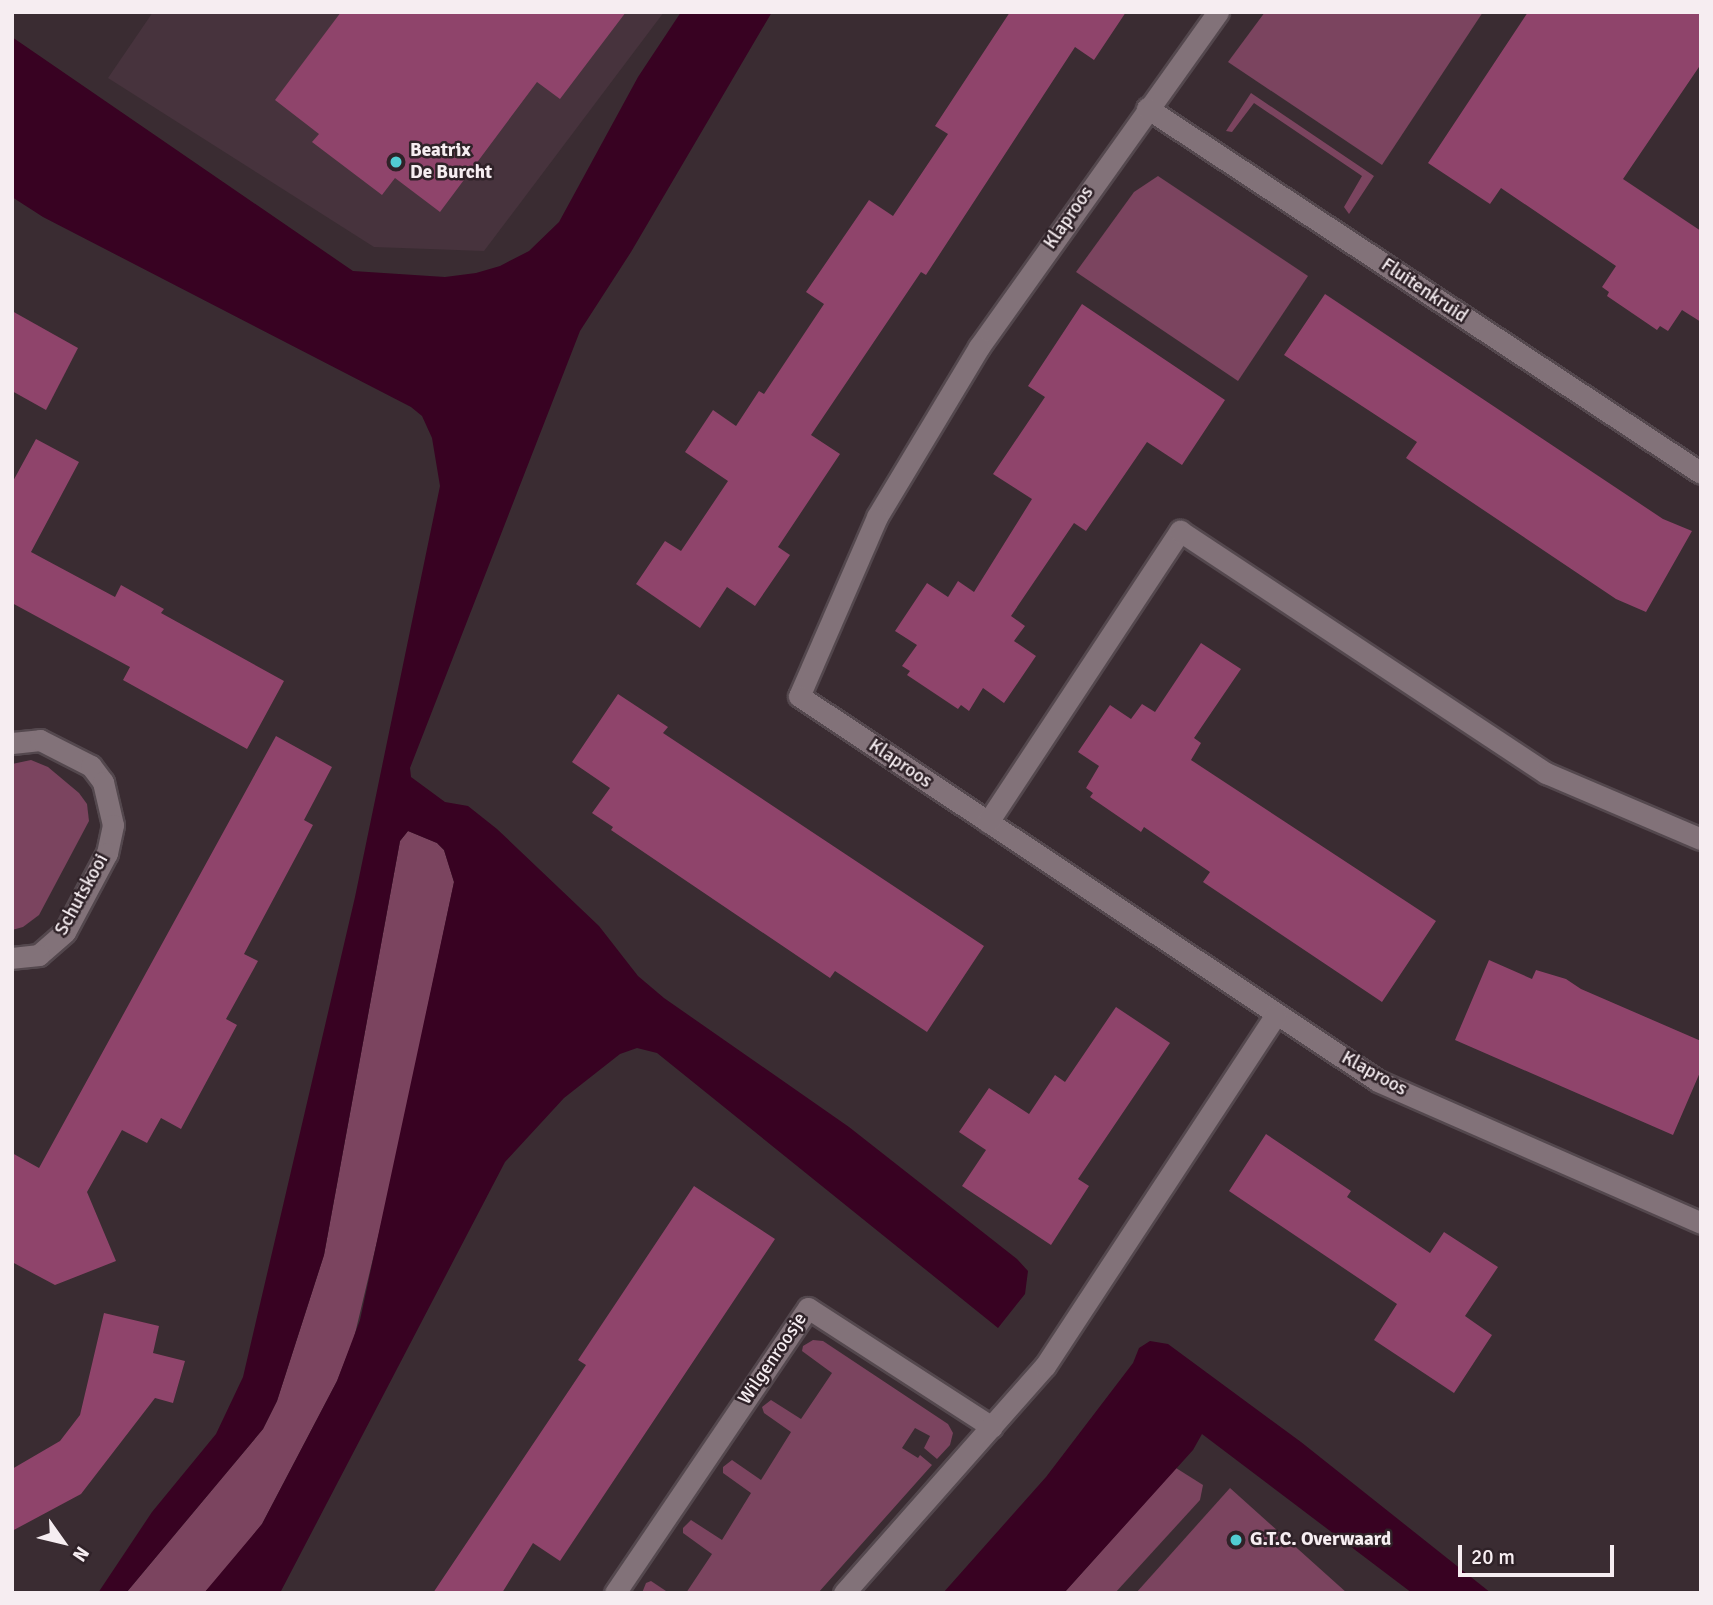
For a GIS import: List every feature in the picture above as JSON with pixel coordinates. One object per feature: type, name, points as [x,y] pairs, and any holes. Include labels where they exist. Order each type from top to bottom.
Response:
[{"type":"street","name":"Klaproos","points":[[1218,12],[979,347],[877,517],[799,696],[1378,1081],[1701,1223]]},
{"type":"street","name":"Fluitenkruid","points":[[1147,108],[1701,474]]},
{"type":"street","points":[[988,822],[1180,531],[1546,773],[1701,839]]},
{"type":"street","name":"Schutskooi","points":[[12,743],[40,740],[91,766],[103,782],[113,825],[107,853],[65,932],[39,955],[12,958]]},
{"type":"street","points":[[844,1593],[1045,1366],[1276,1014]]},
{"type":"street","name":"Wilgenroosje","points":[[615,1593],[807,1307],[992,1427]]},
{"type":"shaded area","name":"Beatrix De Burcht","points":[[153,12],[664,12],[484,251],[374,247],[108,78]]},
{"type":"shaded area","points":[[681,12],[772,12],[631,252],[580,331],[410,768],[411,777],[445,802],[468,806],[497,829],[599,926],[638,976],[664,998],[849,1127],[1017,1259],[1028,1271],[1025,1294],[998,1328],[657,1053],[637,1048],[620,1054],[564,1098],[505,1162],[280,1593],[204,1593],[262,1524],[337,1381],[360,1320],[454,882],[444,850],[437,843],[408,831],[400,841],[324,1255],[277,1401],[263,1429],[126,1593],[98,1593],[152,1512],[216,1434],[243,1377],[355,897],[440,486],[432,438],[422,416],[411,407],[43,217],[12,197],[12,37],[353,271],[445,277],[476,273],[500,266],[529,251],[559,222],[638,77]]},
{"type":"shaded area","points":[[1265,12],[1483,12],[1382,165],[1228,62]]},
{"type":"shaded area","points":[[1251,93],[1374,176],[1349,214],[1344,207],[1362,176],[1254,103],[1232,132],[1226,131]]},
{"type":"shaded area","points":[[1158,176],[1308,276],[1238,381],[1076,272],[1134,192]]},
{"type":"shaded area","points":[[31,760],[48,767],[79,793],[87,804],[89,821],[39,915],[23,927],[12,930],[12,764]]},
{"type":"shaded area","points":[[408,831],[437,843],[444,850],[454,882],[390,1187],[354,1338],[337,1381],[262,1524],[220,1576],[204,1593],[126,1593],[263,1429],[277,1401],[324,1255],[400,841]]},
{"type":"shaded area","points":[[813,1340],[823,1341],[948,1424],[953,1433],[950,1445],[937,1459],[924,1448],[930,1436],[915,1428],[902,1448],[918,1458],[920,1455],[932,1465],[818,1593],[686,1593],[712,1554],[683,1533],[683,1528],[691,1520],[722,1540],[751,1493],[723,1473],[723,1467],[732,1460],[761,1480],[791,1432],[764,1413],[762,1407],[771,1400],[801,1419],[832,1373],[802,1351],[803,1346]]},
{"type":"shaded area","points":[[1150,1341],[1168,1344],[1301,1442],[1491,1593],[1412,1593],[1202,1434],[1193,1450],[1064,1593],[943,1593],[1046,1477],[1133,1363],[1139,1348]]},
{"type":"shaded area","points":[[1176,1468],[1203,1485],[1200,1500],[1115,1593],[1064,1593]]},
{"type":"shaded area","name":"G.T.C. Overwaard","points":[[1230,1488],[1347,1593],[1136,1593]]},
{"type":"shaded area","points":[[651,1581],[669,1593],[642,1593],[646,1583]]},
{"type":"building","points":[[341,12],[626,12],[560,99],[537,82],[440,212],[395,178],[382,195],[312,142],[319,134],[275,100]]},
{"type":"building","points":[[1010,12],[1126,12],[1094,60],[1075,47],[926,275],[921,272],[811,435],[840,454],[778,547],[790,555],[755,606],[727,587],[700,628],[636,584],[665,541],[681,551],[728,481],[685,452],[713,410],[736,426],[759,391],[764,394],[824,304],[806,292],[869,200],[893,216],[948,134],[935,126]]},
{"type":"building","points":[[1528,12],[1701,12],[1701,64],[1623,179],[1701,231],[1701,322],[1682,310],[1668,331],[1660,326],[1657,330],[1607,296],[1609,292],[1602,287],[1616,266],[1501,188],[1490,204],[1428,163]]},
{"type":"building","points":[[1325,294],[1663,519],[1692,531],[1646,612],[1616,599],[1406,458],[1417,442],[1284,355]]},
{"type":"building","points":[[1082,304],[1225,400],[1182,465],[1147,442],[1086,531],[1074,523],[1011,616],[1025,626],[1014,641],[1036,656],[1004,703],[983,688],[969,711],[961,705],[958,709],[907,675],[910,671],[902,666],[917,645],[895,631],[927,583],[948,597],[958,581],[974,592],[1032,499],[993,474],[1045,397],[1028,386]]},
{"type":"building","points":[[12,311],[78,348],[46,410],[12,391]]},
{"type":"building","points":[[36,439],[79,462],[31,552],[115,597],[121,585],[164,609],[161,613],[284,681],[247,749],[123,680],[130,667],[12,603],[12,483]]},
{"type":"building","points":[[1201,643],[1241,669],[1194,738],[1201,743],[1191,760],[1436,921],[1382,1002],[1203,882],[1210,872],[1144,827],[1141,832],[1090,797],[1093,793],[1086,788],[1099,766],[1078,752],[1110,705],[1131,719],[1142,704],[1155,712]]},
{"type":"building","points":[[618,694],[668,727],[663,733],[984,946],[927,1032],[835,971],[830,978],[611,830],[613,827],[592,813],[610,788],[572,762]]},
{"type":"building","points":[[276,736],[332,767],[304,820],[313,825],[244,954],[258,961],[226,1019],[237,1025],[181,1129],[161,1118],[147,1143],[122,1130],[87,1192],[116,1261],[55,1285],[12,1262],[12,1153],[39,1168]]},
{"type":"building","points":[[1489,960],[1532,979],[1536,970],[1566,979],[1581,989],[1701,1041],[1701,1070],[1673,1135],[1455,1040]]},
{"type":"building","points":[[1116,1007],[1170,1043],[1078,1179],[1089,1186],[1051,1245],[962,1186],[986,1150],[959,1132],[989,1088],[1029,1114],[1055,1075],[1065,1082]]},
{"type":"building","points":[[1266,1134],[1351,1191],[1347,1197],[1430,1253],[1444,1232],[1498,1267],[1465,1316],[1492,1335],[1454,1393],[1374,1340],[1397,1304],[1229,1191]]},
{"type":"building","points":[[694,1186],[775,1239],[560,1561],[533,1543],[502,1593],[433,1593],[586,1365],[578,1360]]},
{"type":"building","points":[[104,1313],[159,1326],[153,1353],[185,1361],[173,1403],[155,1398],[81,1494],[12,1531],[12,1469],[60,1441],[80,1415]]},
{"type":"place","name":"Beatrix De Burcht","points":[[396,162]]},
{"type":"place","name":"G.T.C. Overwaard","points":[[1236,1540]]}]
